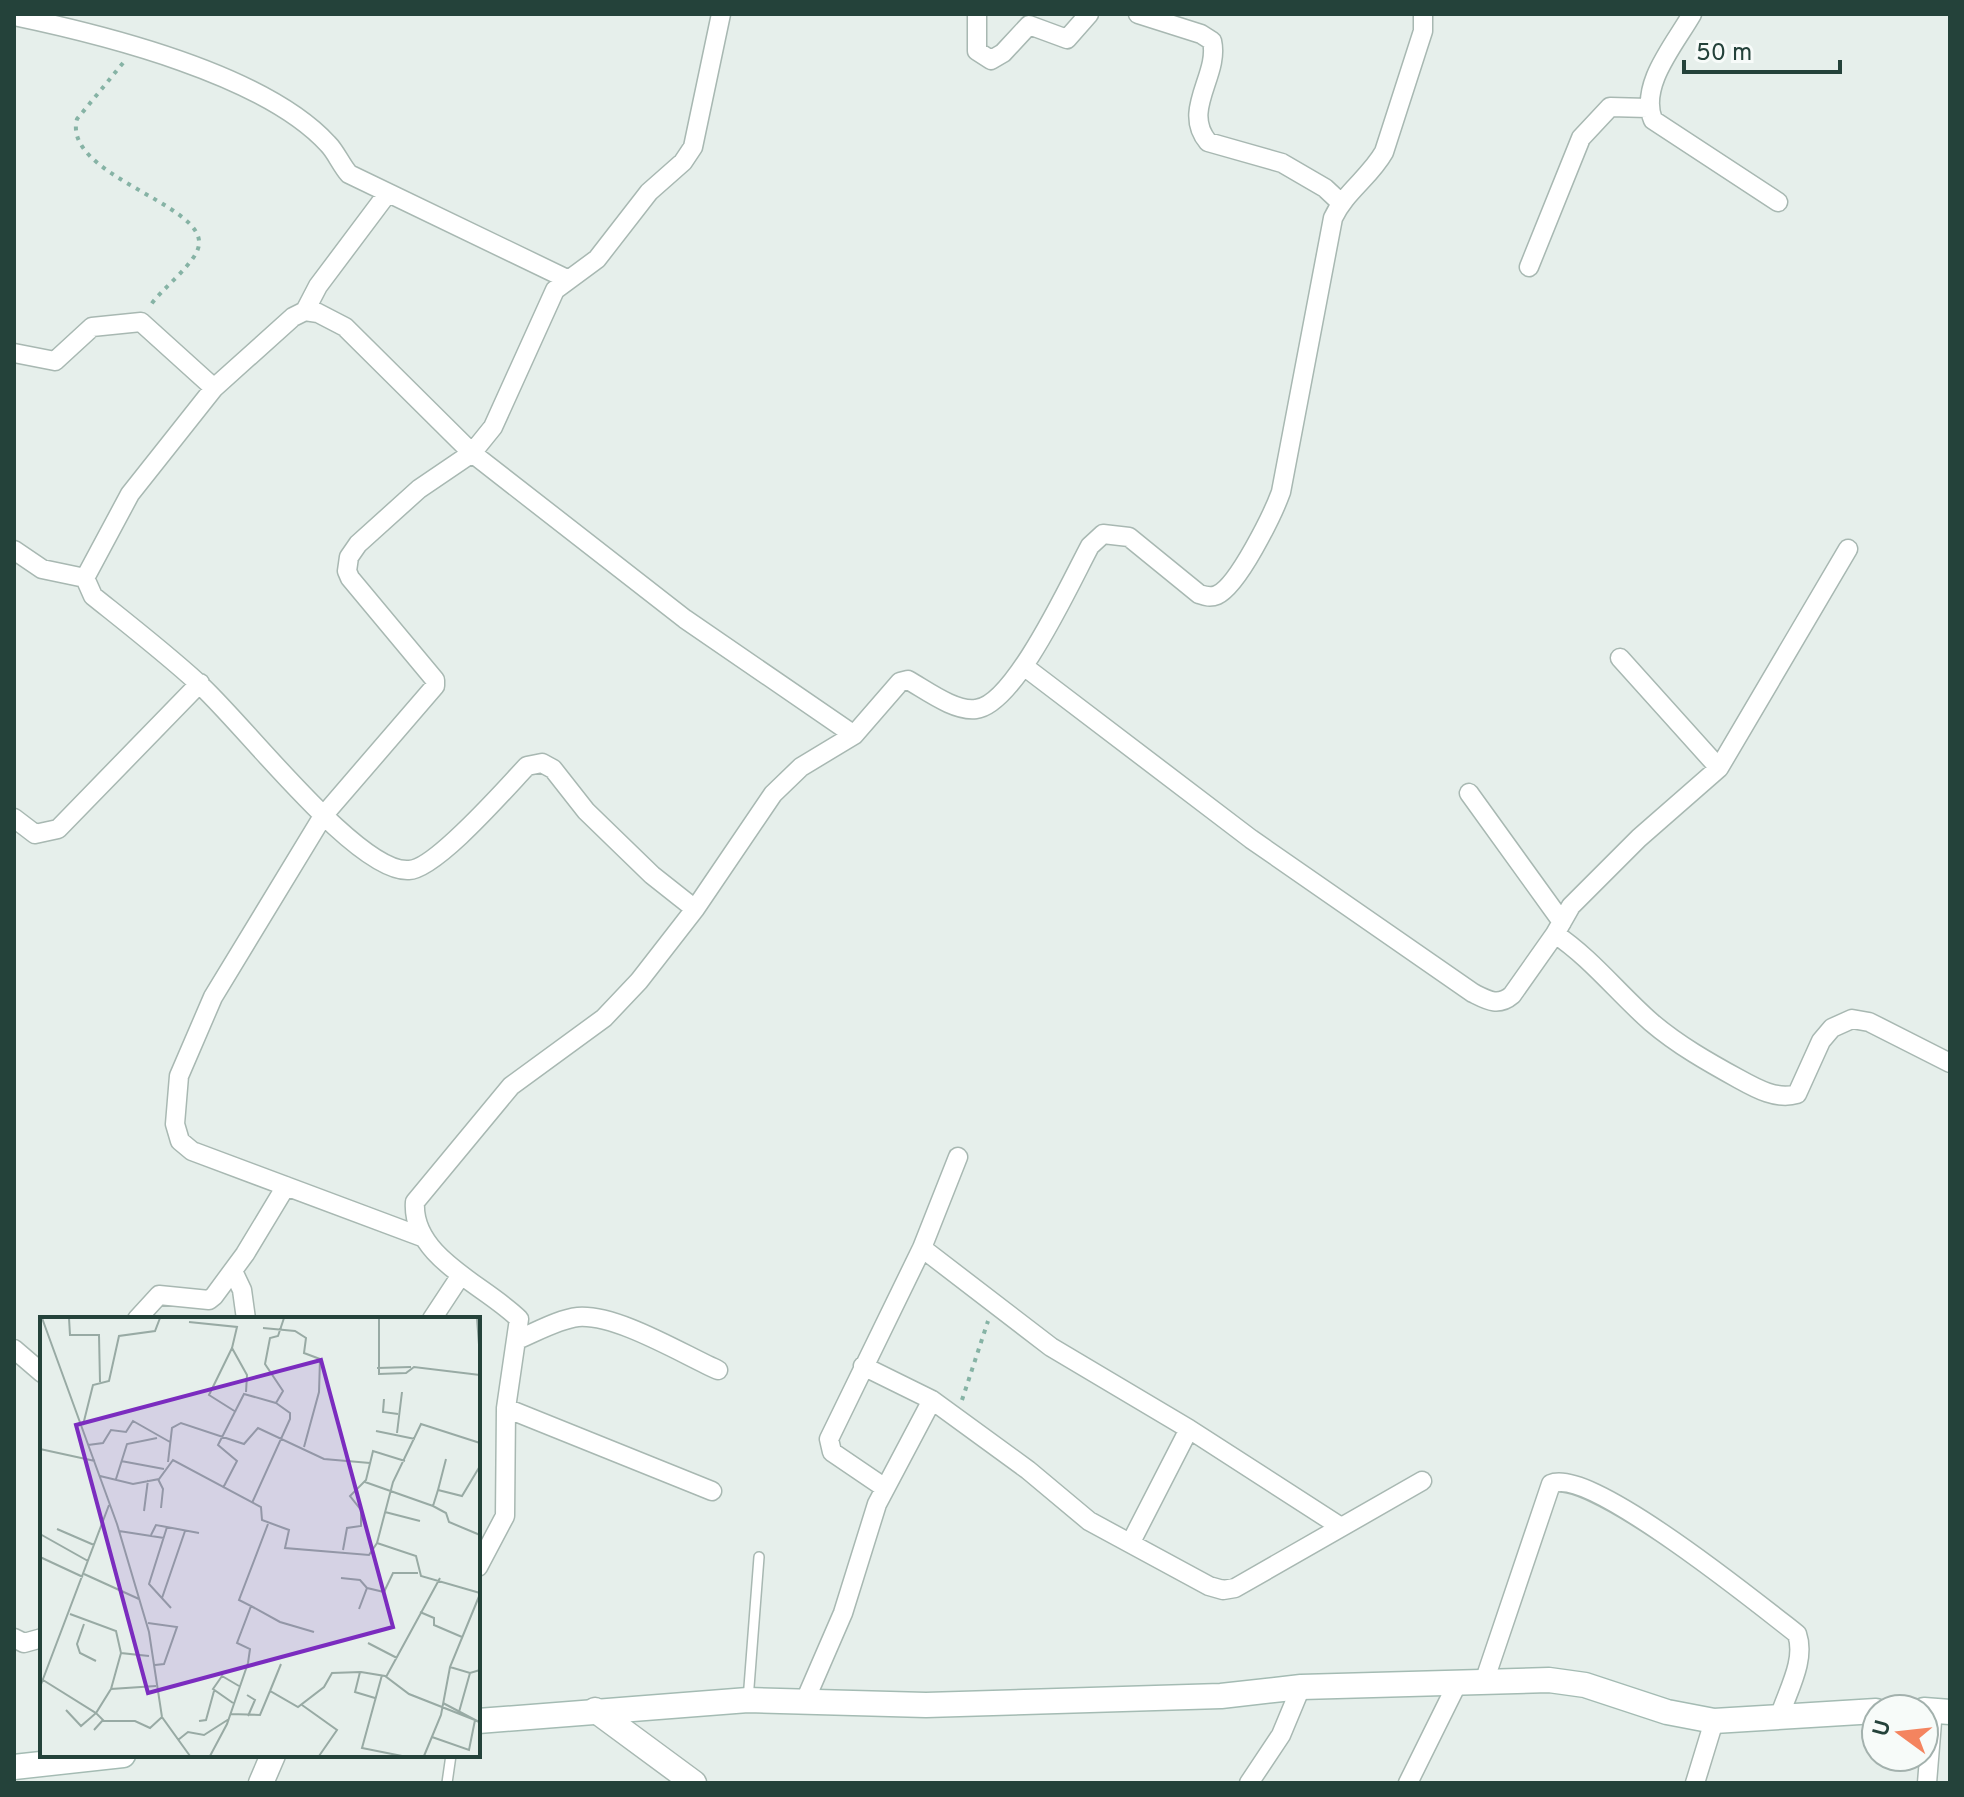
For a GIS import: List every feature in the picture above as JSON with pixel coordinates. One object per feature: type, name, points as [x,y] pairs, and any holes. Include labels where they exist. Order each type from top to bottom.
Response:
[{"type":"main road","points":[[480,1721],[748,1700],[941,1705],[1221,1696],[1301,1687],[1549,1680],[1585,1685],[1667,1712],[1714,1721],[1860,1712]]},
{"type":"main road","points":[[595,1710],[694,1783]]},
{"type":"main road","points":[[18,1763],[97,1757]]},
{"type":"main road","points":[[261,1783],[272,1757]]},
{"type":"street","points":[[977,14],[977,51],[991,60],[1003,53],[1029,25],[1067,39],[1089,14]]},
{"type":"street","points":[[1138,14],[1201,34],[1212,41],[1213,56],[1197,121],[1208,142],[1282,163],[1325,188],[1340,202]]},
{"type":"street","points":[[480,1563],[505,1516],[506,1408],[519,1339],[519,1319],[461,1275],[422,1237],[413,1218],[415,1202],[426,1184],[511,1086],[604,1018],[639,981],[695,909],[773,794],[801,767],[854,735],[900,682],[908,680],[961,708],[976,710],[989,704],[1025,667],[1090,546],[1103,534],[1129,537],[1199,594],[1210,597],[1221,594],[1269,523],[1281,492],[1321,269],[1340,202],[1375,168],[1384,152],[1423,31],[1423,14]]},
{"type":"street","points":[[1692,14],[1650,89],[1648,108],[1659,127],[1778,202]]},
{"type":"street","points":[[14,16],[217,74],[289,111],[330,145],[349,174],[567,279]]},
{"type":"street","points":[[422,1237],[192,1151],[180,1141],[175,1124],[179,1076],[213,997],[323,816],[435,686],[435,680],[350,578],[347,571],[349,557],[358,544],[419,489],[472,453],[493,427],[555,290],[597,259],[649,192],[683,162],[693,147],[720,17]]},
{"type":"street","points":[[1529,267],[1581,138],[1610,107],[1648,108]]},
{"type":"street","points":[[85,578],[130,494],[214,388],[305,311],[318,286],[387,194]]},
{"type":"street","points":[[305,311],[318,313],[345,327],[472,453],[685,619],[854,735]]},
{"type":"street","points":[[14,353],[55,361],[92,327],[141,322],[214,388]]},
{"type":"street","points":[[1025,667],[1251,839],[1473,993],[1492,1003],[1505,1001],[1559,928],[1571,906],[1639,838],[1719,768],[1848,549]]},
{"type":"street","points":[[14,550],[42,569],[85,578]]},
{"type":"street","points":[[85,578],[93,596],[200,683],[323,816],[395,868],[421,868],[460,835],[527,766],[542,763],[561,777],[586,811],[652,875],[695,909]]},
{"type":"street","points":[[1620,658],[1719,768]]},
{"type":"street","points":[[14,818],[35,834],[58,829],[200,683]]},
{"type":"street","points":[[1469,793],[1559,928],[1575,947],[1651,1022],[1695,1055],[1752,1087],[1784,1098],[1797,1094],[1821,1041],[1832,1028],[1852,1019],[1869,1022],[1950,1063]]},
{"type":"street","points":[[885,1488],[842,1460],[830,1448],[829,1439],[922,1248],[958,1157]]},
{"type":"street","points":[[139,1317],[159,1295],[209,1300],[233,1271],[286,1186]]},
{"type":"street","points":[[922,1248],[1076,1364],[1189,1429],[1341,1527]]},
{"type":"street","points":[[233,1271],[242,1290],[246,1317]]},
{"type":"street","points":[[433,1317],[461,1275]]},
{"type":"street","points":[[519,1339],[577,1317],[593,1319],[619,1325],[718,1370]]},
{"type":"street","points":[[14,1349],[40,1371]]},
{"type":"street","points":[[863,1366],[932,1400],[1028,1470],[1067,1506],[1209,1586],[1223,1590],[1235,1588],[1422,1481]]},
{"type":"street","points":[[804,1703],[843,1613],[868,1530],[885,1488],[932,1400]]},
{"type":"street","points":[[506,1408],[712,1491]]},
{"type":"street","points":[[1131,1542],[1189,1429]]},
{"type":"street","points":[[1484,1682],[1551,1484],[1562,1481],[1603,1499],[1686,1547],[1797,1634],[1801,1648],[1799,1658],[1780,1715]]},
{"type":"street","points":[[14,1638],[24,1643],[40,1639]]},
{"type":"street","points":[[1408,1783],[1457,1684]]},
{"type":"street","points":[[1249,1783],[1281,1735],[1301,1687]]},
{"type":"street","points":[[1695,1783],[1714,1721]]},
{"type":"lane","points":[[748,1700],[759,1557]]},
{"type":"lane","points":[[447,1783],[451,1757]]},
{"type":"path","points":[[135,49],[77,119],[74,128],[78,142],[108,172],[180,214],[197,233],[200,244],[193,258],[156,296],[141,322]]},
{"type":"path","points":[[956,1417],[994,1303]]}]
